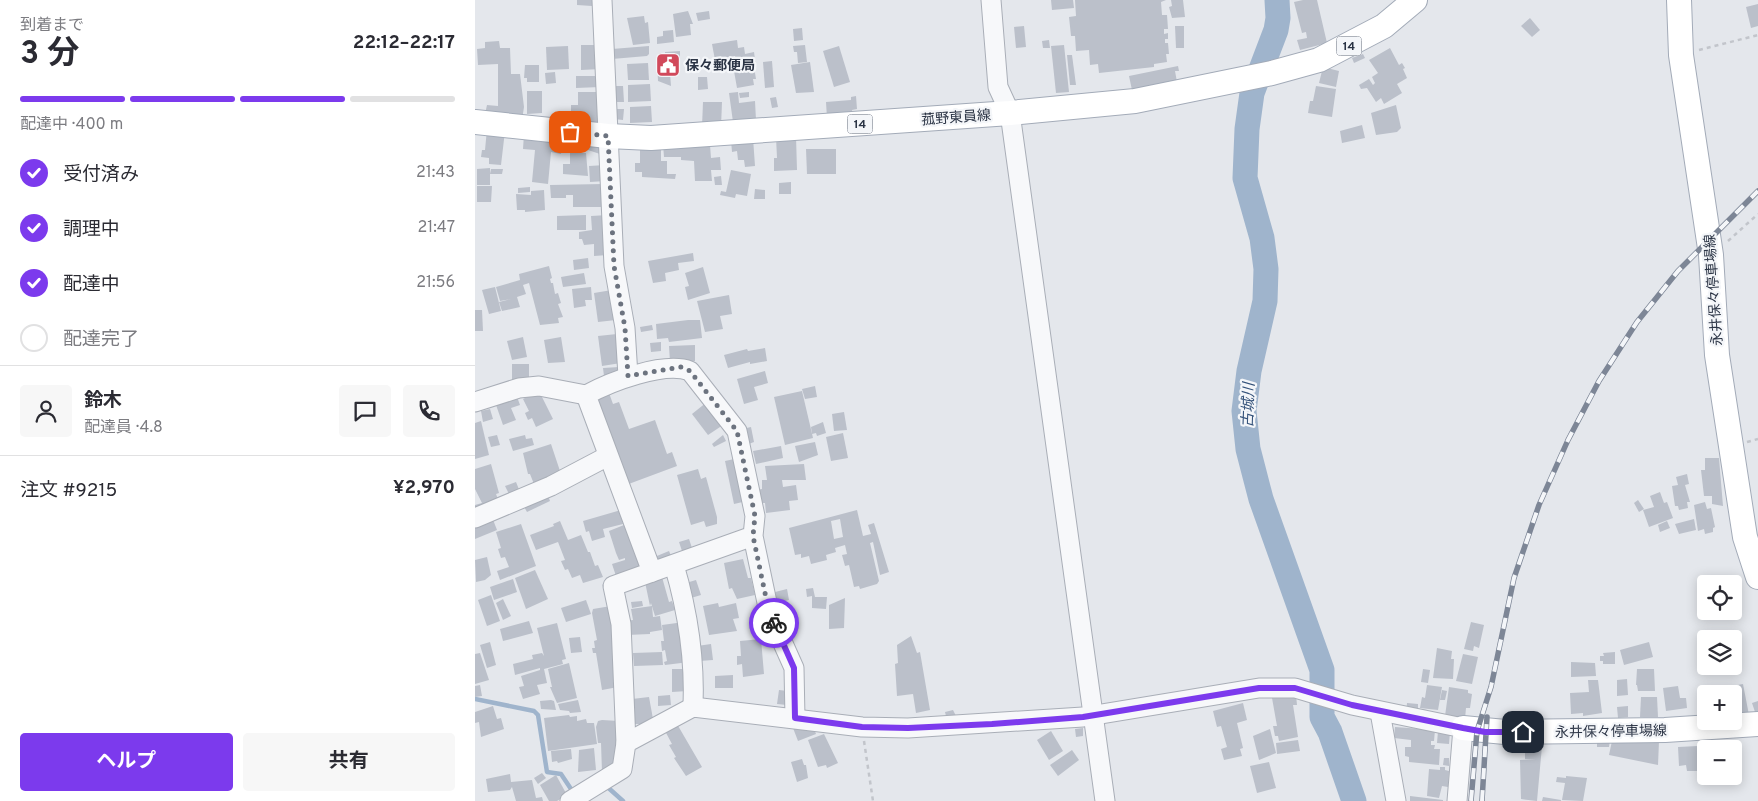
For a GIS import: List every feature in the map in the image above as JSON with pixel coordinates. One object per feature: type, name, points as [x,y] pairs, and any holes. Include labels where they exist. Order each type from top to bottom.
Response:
[{"type":"main road","name":"菰野東員線","points":[[475,122],[608,136],[651,138],[1010,114],[1135,102],[1272,73],[1319,60],[1347,48],[1384,26],[1415,0]]},
{"type":"main road","name":"永井保々停車場線","points":[[1679,0],[1681,55],[1711,255],[1717,354],[1745,538],[1758,577]]},
{"type":"main road","name":"永井保々停車場線","points":[[1463,728],[1505,732],[1665,730],[1758,724]]},
{"type":"street","points":[[602,0],[614,266],[625,328],[628,376]]},
{"type":"street","points":[[991,0],[998,87],[1010,114],[1105,801]]},
{"type":"street","points":[[475,402],[519,388],[539,386],[586,395],[628,376],[681,367],[690,371],[737,431],[755,516],[753,536],[769,612],[794,668],[795,718]]},
{"type":"street","points":[[586,395],[652,572]]},
{"type":"street","points":[[475,518],[551,486],[608,456]]},
{"type":"street","points":[[570,801],[622,769],[626,744],[621,624],[613,586],[753,536]]},
{"type":"street","points":[[674,565],[685,600],[693,661],[693,707]]},
{"type":"street","points":[[626,744],[693,707],[862,727],[908,728],[992,724],[1092,715],[1259,688],[1295,688],[1380,712],[1463,728],[1457,801]]},
{"type":"street","points":[[1380,712],[1396,801]]},
{"type":"path","points":[[1681,55],[1758,35]]},
{"type":"path","points":[[1711,255],[1758,214]]},
{"type":"path","points":[[862,727],[873,801]]},
{"type":"building","points":[[577,0],[599,0],[599,10],[592,10],[592,6],[577,5]]},
{"type":"building","points":[[1051,0],[1073,0],[1074,8],[1052,10]]},
{"type":"building","points":[[1075,0],[1166,0],[1161,2],[1162,15],[1167,15],[1168,29],[1164,29],[1164,34],[1168,33],[1168,39],[1165,39],[1165,43],[1168,43],[1169,54],[1166,54],[1167,62],[1154,64],[1154,67],[1099,73],[1098,64],[1090,65],[1089,50],[1076,51],[1075,36],[1071,36],[1069,17],[1076,16]]},
{"type":"building","points":[[1171,0],[1183,0],[1185,17],[1172,18],[1169,7],[1172,6]]},
{"type":"building","points":[[1317,0],[1327,43],[1300,50],[1297,40],[1307,38],[1306,32],[1302,33],[1294,2]]},
{"type":"building","points":[[1758,4],[1758,26],[1751,28],[1746,7]]},
{"type":"building","points":[[688,11],[693,24],[690,24],[691,35],[676,37],[673,14]]},
{"type":"building","points":[[709,11],[710,19],[698,21],[696,13]]},
{"type":"building","points":[[644,16],[645,23],[648,22],[650,43],[633,45],[627,18]]},
{"type":"building","points":[[1530,18],[1540,30],[1532,37],[1521,26]]},
{"type":"building","points":[[1024,26],[1026,47],[1016,48],[1014,27]]},
{"type":"building","points":[[1175,26],[1184,26],[1184,48],[1176,48]]},
{"type":"building","points":[[802,28],[803,40],[794,41],[793,29]]},
{"type":"building","points":[[673,30],[674,42],[657,44],[657,37],[663,36],[663,31]]},
{"type":"building","points":[[737,40],[738,48],[744,47],[745,54],[754,52],[756,79],[753,79],[754,85],[737,88],[734,71],[738,71],[735,56],[715,60],[712,44]]},
{"type":"building","points":[[1049,40],[1050,48],[1043,48],[1042,41]]},
{"type":"building","points":[[499,41],[500,48],[510,48],[511,74],[520,74],[524,107],[522,120],[485,114],[487,105],[498,106],[498,64],[478,65],[477,49],[485,48],[485,42]]},
{"type":"building","points":[[581,45],[600,45],[601,69],[581,70]]},
{"type":"building","points":[[805,45],[807,62],[798,63],[797,52],[794,52],[793,46]]},
{"type":"building","points":[[1064,45],[1069,92],[1056,93],[1051,46]]},
{"type":"building","points":[[568,46],[569,69],[547,70],[546,47]]},
{"type":"building","points":[[649,46],[649,54],[647,56],[612,59],[612,49]]},
{"type":"building","points":[[839,46],[850,82],[834,87],[823,51]]},
{"type":"building","points":[[1390,48],[1399,65],[1402,63],[1405,68],[1403,69],[1407,78],[1397,84],[1402,93],[1384,104],[1381,98],[1376,102],[1367,88],[1361,89],[1359,85],[1369,79],[1373,85],[1375,83],[1372,77],[1378,73],[1369,60]]},
{"type":"building","name":"保々郵便局","points":[[680,51],[680,72],[670,73],[671,86],[658,81],[657,58],[665,57],[665,52]]},
{"type":"building","points":[[1363,54],[1365,58],[1354,63],[1352,58]]},
{"type":"building","points":[[1067,55],[1072,55],[1076,85],[1070,85]]},
{"type":"building","points":[[772,61],[774,87],[765,88],[763,62]]},
{"type":"building","points":[[810,62],[814,92],[796,93],[791,65]]},
{"type":"building","points":[[648,63],[649,80],[628,80],[627,64]]},
{"type":"building","points":[[525,65],[539,65],[539,82],[527,82],[527,78],[524,78]]},
{"type":"building","points":[[1178,66],[1179,71],[1175,71],[1177,82],[1132,90],[1129,76]]},
{"type":"building","points":[[1323,67],[1339,71],[1336,87],[1319,83]]},
{"type":"building","points":[[555,72],[556,83],[546,84],[545,73]]},
{"type":"building","points":[[576,76],[600,76],[600,87],[576,88]]},
{"type":"building","points":[[698,77],[707,77],[708,89],[698,90]]},
{"type":"building","points":[[650,84],[651,101],[628,102],[628,85]]},
{"type":"building","points":[[613,86],[623,86],[624,102],[613,102]]},
{"type":"building","points":[[1316,86],[1336,89],[1332,117],[1308,113]]},
{"type":"building","points":[[527,91],[542,91],[542,113],[527,114]]},
{"type":"building","points":[[578,92],[599,92],[600,122],[571,122],[571,105],[578,105]]},
{"type":"building","points":[[738,92],[739,103],[755,101],[756,120],[733,122],[729,93]]},
{"type":"building","points":[[749,92],[749,97],[740,98],[739,93]]},
{"type":"building","points":[[856,96],[857,109],[852,110],[853,116],[827,118],[826,102],[851,100],[851,97]]},
{"type":"building","points":[[776,97],[778,107],[772,108],[770,98]]},
{"type":"building","points":[[703,102],[722,102],[721,127],[702,127]]},
{"type":"building","points":[[1396,105],[1401,128],[1397,132],[1376,135],[1371,113]]},
{"type":"building","points":[[651,106],[652,122],[630,123],[630,107]]},
{"type":"building","points":[[614,109],[624,109],[623,120],[614,119]]},
{"type":"building","points":[[1362,125],[1365,138],[1342,143],[1340,131]]},
{"type":"building","points":[[487,129],[505,131],[501,165],[489,164],[489,158],[481,157],[482,150],[485,150]]},
{"type":"building","points":[[524,134],[563,138],[561,154],[551,152],[548,184],[532,182],[535,150],[523,149]]},
{"type":"building","points":[[796,136],[797,170],[774,171],[774,158],[777,158],[776,137]]},
{"type":"building","points":[[753,138],[755,166],[745,167],[744,160],[738,160],[737,151],[732,152],[731,140]]},
{"type":"building","points":[[588,142],[601,144],[603,155],[588,150]]},
{"type":"building","points":[[663,144],[710,145],[711,158],[720,157],[721,170],[711,170],[712,181],[695,181],[694,161],[681,160],[681,157],[664,157]]},
{"type":"building","points":[[640,149],[661,149],[661,161],[667,161],[667,174],[676,174],[675,179],[642,177],[642,172],[635,172],[635,163],[640,163]]},
{"type":"building","points":[[806,149],[836,149],[836,174],[807,174]]},
{"type":"building","points":[[570,153],[586,153],[588,176],[563,174],[563,164],[570,164]]},
{"type":"building","points":[[605,165],[606,181],[590,182],[589,166]]},
{"type":"building","points":[[490,168],[490,185],[477,185],[477,169]]},
{"type":"building","points":[[491,169],[503,169],[502,174],[490,174]]},
{"type":"building","points":[[731,170],[751,174],[747,196],[736,194],[735,198],[720,195],[721,191],[726,192]]},
{"type":"building","points":[[721,176],[722,185],[715,185],[714,177]]},
{"type":"building","points":[[791,182],[791,194],[779,194],[779,183]]},
{"type":"building","points":[[603,184],[603,207],[573,207],[573,195],[566,195],[566,198],[551,198],[550,185]]},
{"type":"building","points":[[477,186],[492,186],[491,202],[477,202]]},
{"type":"building","points":[[530,187],[530,192],[518,193],[518,188]]},
{"type":"building","points":[[755,189],[765,190],[765,199],[754,199]]},
{"type":"building","points":[[544,190],[545,210],[525,212],[525,210],[517,210],[516,194],[531,195],[531,191]]},
{"type":"building","points":[[586,215],[586,230],[557,230],[557,216]]},
{"type":"building","points":[[608,215],[608,255],[594,256],[594,244],[584,245],[582,239],[579,239],[579,232],[592,230],[591,216]]},
{"type":"building","points":[[693,253],[694,261],[678,263],[679,270],[665,273],[666,281],[653,283],[648,261]]},
{"type":"building","points":[[588,258],[589,268],[574,270],[573,260]]},
{"type":"building","points":[[549,266],[552,278],[550,279],[551,283],[553,283],[555,294],[558,293],[561,303],[558,304],[563,317],[558,318],[559,323],[540,325],[529,283],[523,285],[526,294],[517,297],[520,307],[502,311],[499,302],[511,299],[500,301],[496,287],[520,280],[519,274]]},
{"type":"building","points":[[703,267],[710,293],[688,300],[685,287],[689,286],[685,273]]},
{"type":"building","points":[[584,273],[586,284],[563,287],[561,277]]},
{"type":"building","points":[[495,287],[501,311],[489,314],[482,290]]},
{"type":"building","points":[[591,287],[592,300],[585,300],[586,306],[574,308],[572,289]]},
{"type":"building","points":[[612,290],[616,320],[598,322],[594,293]]},
{"type":"building","points":[[729,295],[732,314],[720,316],[723,329],[705,332],[697,301]]},
{"type":"building","points":[[475,310],[482,310],[483,331],[475,331]]},
{"type":"building","points":[[700,320],[702,338],[669,342],[668,338],[657,339],[656,324]]},
{"type":"building","points":[[652,325],[653,330],[641,332],[640,327]]},
{"type":"building","points":[[617,334],[621,363],[602,366],[598,336]]},
{"type":"building","points":[[523,337],[527,357],[512,360],[507,341]]},
{"type":"building","points":[[561,337],[565,362],[548,363],[544,340]]},
{"type":"building","points":[[661,342],[661,351],[651,352],[650,343]]},
{"type":"building","points":[[695,345],[695,361],[670,362],[669,346]]},
{"type":"building","points":[[765,348],[767,361],[750,364],[750,362],[728,368],[724,355],[747,349],[748,351]]},
{"type":"building","points":[[512,364],[529,364],[529,379],[512,380]]},
{"type":"building","points":[[619,367],[619,374],[604,376],[603,368]]},
{"type":"building","points":[[765,371],[768,383],[754,387],[758,400],[744,404],[737,379]]},
{"type":"building","points":[[815,386],[817,397],[805,399],[802,389]]},
{"type":"building","points":[[539,391],[553,419],[536,427],[532,418],[528,420],[525,413],[529,411],[523,399]]},
{"type":"building","points":[[802,391],[813,438],[785,445],[774,397]]},
{"type":"building","points":[[609,393],[613,404],[619,402],[629,429],[655,420],[667,454],[672,452],[677,466],[626,485],[595,399]]},
{"type":"building","points":[[516,394],[520,405],[511,408],[516,420],[503,425],[495,402]]},
{"type":"building","points":[[707,402],[723,425],[708,435],[692,414]]},
{"type":"building","points":[[490,409],[493,419],[483,422],[481,411]]},
{"type":"building","points":[[844,412],[847,430],[834,431],[832,414]]},
{"type":"building","points":[[481,421],[489,455],[475,459],[475,423]]},
{"type":"building","points":[[823,422],[826,433],[817,436],[816,433],[812,434],[811,427]]},
{"type":"building","points":[[751,427],[754,442],[746,445],[742,429]]},
{"type":"building","points":[[843,433],[848,458],[831,461],[826,437]]},
{"type":"building","points":[[497,435],[500,445],[491,447],[488,437]]},
{"type":"building","points":[[525,435],[526,439],[532,438],[534,445],[513,451],[509,439]]},
{"type":"building","points":[[723,435],[726,441],[714,447],[712,444]]},
{"type":"building","points":[[815,442],[818,455],[799,462],[795,446]]},
{"type":"building","points":[[551,444],[561,474],[534,484],[530,474],[528,474],[523,453]]},
{"type":"building","points":[[781,446],[783,458],[756,464],[753,451]]},
{"type":"building","points":[[739,458],[747,501],[734,504],[725,461]]},
{"type":"building","points":[[1705,458],[1719,458],[1723,506],[1712,504],[1712,496],[1704,496],[1701,470],[1705,470]]},
{"type":"building","points":[[491,464],[499,493],[496,494],[499,502],[475,511],[475,505],[482,503],[475,489],[475,469]]},
{"type":"building","points":[[804,464],[806,480],[782,480],[783,487],[796,485],[798,500],[789,501],[790,510],[766,513],[765,503],[759,503],[757,490],[762,489],[762,480],[767,480],[765,466]]},
{"type":"building","points":[[698,469],[701,479],[706,477],[717,517],[717,524],[706,527],[704,521],[691,525],[677,475]]},
{"type":"building","points":[[1687,474],[1689,484],[1685,485],[1690,502],[1687,502],[1688,508],[1679,510],[1678,506],[1675,506],[1672,486],[1678,485],[1676,477]]},
{"type":"building","points":[[516,482],[520,492],[510,496],[505,486]]},
{"type":"building","points":[[1660,492],[1664,503],[1667,502],[1673,518],[1649,527],[1643,510],[1654,507],[1650,496]]},
{"type":"building","points":[[547,493],[550,501],[527,512],[523,505]]},
{"type":"building","points":[[1638,500],[1644,509],[1639,512],[1634,503]]},
{"type":"building","points":[[1705,502],[1707,509],[1711,508],[1715,527],[1713,532],[1705,534],[1704,529],[1698,531],[1694,505]]},
{"type":"building","points":[[621,510],[623,524],[603,529],[605,537],[592,541],[589,531],[586,532],[583,521]]},
{"type":"building","points":[[857,510],[863,536],[871,534],[868,525],[874,523],[889,572],[880,575],[873,542],[870,543],[879,581],[877,584],[860,589],[859,586],[854,587],[849,565],[845,566],[842,555],[847,554],[845,545],[835,548],[836,552],[826,555],[827,560],[811,564],[809,556],[801,558],[801,554],[795,555],[789,528]],"holes":[[[840,519],[843,537],[834,539],[831,521]]]},
{"type":"building","points":[[492,517],[497,530],[475,539],[475,524]]},
{"type":"building","points":[[1694,519],[1696,530],[1679,534],[1675,524]]},
{"type":"building","points":[[560,521],[568,540],[581,535],[595,566],[598,565],[603,577],[583,583],[580,575],[572,578],[568,569],[565,570],[561,561],[565,560],[558,542],[536,550],[530,535],[554,526],[553,524]]},
{"type":"building","points":[[1667,521],[1670,528],[1660,532],[1658,525]]},
{"type":"building","points":[[629,523],[645,565],[616,576],[612,564],[625,560],[625,558],[619,560],[609,531]]},
{"type":"building","points":[[521,524],[536,566],[500,580],[497,571],[509,567],[505,557],[501,558],[498,549],[501,548],[496,532]]},
{"type":"building","points":[[689,539],[693,551],[683,554],[679,542]]},
{"type":"building","points":[[669,551],[673,560],[656,567],[652,558]]},
{"type":"building","points":[[487,557],[491,575],[485,580],[476,582],[475,560]]},
{"type":"building","points":[[743,559],[748,578],[751,578],[755,595],[737,599],[732,588],[729,589],[724,563]]},
{"type":"building","points":[[535,570],[548,599],[526,609],[515,578]]},
{"type":"building","points":[[662,577],[669,602],[672,601],[675,610],[655,616],[651,603],[650,606],[645,582]]},
{"type":"building","points":[[513,579],[517,592],[494,600],[490,587]]},
{"type":"building","points":[[696,580],[701,595],[691,598],[686,583]]},
{"type":"building","points":[[813,588],[815,597],[827,597],[826,609],[812,608],[812,596],[807,597],[806,589]]},
{"type":"building","points":[[787,589],[789,600],[777,603],[775,592]]},
{"type":"building","points":[[491,595],[500,621],[487,626],[478,600]]},
{"type":"building","points":[[845,598],[844,628],[829,629],[829,605]]},
{"type":"building","points":[[503,599],[511,616],[503,620],[496,603]]},
{"type":"building","points":[[586,600],[591,614],[566,622],[561,608]]},
{"type":"building","points":[[642,601],[643,606],[632,608],[631,602]]},
{"type":"building","points":[[718,603],[719,607],[736,603],[739,618],[733,619],[737,631],[709,635],[703,606]]},
{"type":"building","points":[[611,606],[618,687],[602,690],[596,653],[593,653],[592,648],[595,648],[594,641],[597,640],[592,613],[593,609]]},
{"type":"building","points":[[652,606],[653,617],[660,616],[662,630],[650,632],[650,634],[627,635],[625,621],[633,620],[631,609]]},
{"type":"building","points":[[798,620],[798,628],[785,629],[785,621]]},
{"type":"building","points":[[529,621],[533,633],[503,641],[500,629]]},
{"type":"building","points":[[684,622],[689,662],[665,665],[664,662],[667,661],[665,650],[662,651],[661,641],[664,641],[662,625]]},
{"type":"building","points":[[1471,622],[1484,625],[1479,648],[1474,646],[1473,651],[1464,649]]},
{"type":"building","points":[[557,623],[566,659],[562,660],[563,664],[544,669],[547,683],[537,685],[540,694],[523,699],[519,687],[524,686],[521,676],[540,670],[540,668],[515,675],[513,664],[533,659],[532,655],[542,653],[544,656],[537,628]]},
{"type":"building","points":[[911,636],[917,653],[920,652],[930,710],[916,713],[913,694],[897,696],[895,664],[898,663],[897,645]]},
{"type":"building","points":[[580,637],[582,652],[571,653],[569,638]]},
{"type":"building","points":[[761,639],[764,674],[743,677],[742,664],[737,665],[737,656],[741,656],[740,641]]},
{"type":"building","points":[[490,642],[496,665],[487,668],[480,645]]},
{"type":"building","points":[[1649,642],[1653,657],[1624,665],[1620,650]]},
{"type":"building","points":[[711,644],[713,660],[699,661],[697,646]]},
{"type":"building","points":[[1437,648],[1452,651],[1451,659],[1454,659],[1453,679],[1433,678]]},
{"type":"building","points":[[662,652],[663,665],[634,666],[633,653]]},
{"type":"building","points":[[1615,652],[1615,664],[1603,664],[1603,661],[1600,661],[1600,656],[1604,656],[1603,653]]},
{"type":"building","points":[[480,653],[489,680],[475,684],[475,654]]},
{"type":"building","points":[[1463,654],[1478,657],[1472,684],[1456,681]]},
{"type":"building","points":[[1571,662],[1595,663],[1596,676],[1571,677]]},
{"type":"building","points":[[569,663],[577,698],[557,703],[550,687],[552,687],[548,669]]},
{"type":"building","points":[[672,669],[687,669],[688,691],[672,692]]},
{"type":"building","points":[[1423,669],[1430,670],[1428,683],[1421,682]]},
{"type":"building","points":[[1637,669],[1654,669],[1655,691],[1638,691],[1636,685]]},
{"type":"building","points":[[733,675],[733,688],[715,688],[715,676]]},
{"type":"building","points":[[1627,679],[1628,695],[1617,696],[1617,680]]},
{"type":"building","points":[[1588,680],[1598,680],[1602,713],[1583,716],[1583,713],[1571,714],[1570,693],[1589,692]]},
{"type":"building","points":[[1743,684],[1749,715],[1742,716],[1742,685],[1738,685]]},
{"type":"building","points":[[480,685],[482,696],[475,697],[475,686]]},
{"type":"building","points":[[1427,685],[1442,687],[1438,710],[1420,708],[1422,697],[1425,698]]},
{"type":"building","points":[[1678,686],[1680,698],[1686,698],[1687,708],[1666,711],[1663,688]]},
{"type":"building","points":[[1449,687],[1468,690],[1468,693],[1472,694],[1470,708],[1466,708],[1465,719],[1445,716]]},
{"type":"building","points":[[779,690],[788,691],[787,705],[777,704]]},
{"type":"building","points":[[1442,690],[1447,691],[1445,700],[1440,700]]},
{"type":"building","points":[[670,695],[671,705],[658,706],[658,696]]},
{"type":"building","points":[[1296,695],[1297,705],[1293,705],[1298,737],[1279,741],[1278,736],[1275,736],[1273,726],[1277,726],[1272,698]]},
{"type":"building","points":[[649,697],[653,719],[643,724],[635,724],[632,699]]},
{"type":"building","points":[[1641,697],[1657,697],[1658,717],[1640,717]]},
{"type":"building","points":[[578,700],[581,712],[570,713],[569,711],[560,710],[558,704]]},
{"type":"building","points":[[540,701],[554,701],[556,710],[541,709]]},
{"type":"building","points":[[1758,701],[1758,714],[1756,715],[1752,703]]},
{"type":"building","points":[[1243,703],[1247,720],[1237,723],[1243,748],[1240,749],[1242,756],[1224,760],[1221,749],[1227,747],[1221,726],[1217,727],[1213,711]]},
{"type":"building","points":[[1407,703],[1418,704],[1418,709],[1427,710],[1426,716],[1406,714]]},
{"type":"building","points":[[493,706],[497,719],[501,718],[504,729],[481,737],[479,722],[475,723],[475,712]]},
{"type":"building","points":[[1628,706],[1628,717],[1618,718],[1617,707]]},
{"type":"building","points":[[953,710],[957,718],[947,720],[945,712]]},
{"type":"building","points":[[569,715],[570,717],[577,716],[577,721],[586,719],[587,723],[594,723],[597,744],[548,751],[544,718]]},
{"type":"building","points":[[598,721],[619,721],[617,764],[602,772],[601,743],[598,743],[596,727]]},
{"type":"building","points":[[677,724],[702,767],[686,776],[674,758],[676,757],[669,745],[672,744],[665,731]]},
{"type":"building","points":[[801,725],[803,730],[813,726],[816,734],[798,741],[793,728]]},
{"type":"building","points":[[1395,727],[1435,730],[1434,741],[1431,741],[1431,745],[1435,745],[1434,749],[1440,749],[1439,765],[1409,762],[1409,757],[1405,756],[1405,747],[1411,747],[1411,740],[1394,738]]},
{"type":"building","points":[[1083,728],[1083,736],[1076,737],[1075,729]]},
{"type":"building","points":[[1270,729],[1276,753],[1259,760],[1253,736]]},
{"type":"building","points":[[1051,731],[1063,751],[1049,760],[1037,740]]},
{"type":"building","points":[[1438,731],[1450,732],[1449,744],[1437,743]]},
{"type":"building","points":[[824,734],[838,763],[827,768],[826,765],[818,767],[808,740]]},
{"type":"building","points":[[1298,740],[1300,751],[1277,754],[1276,743]]},
{"type":"building","points":[[1597,740],[1610,740],[1609,747],[1597,747]]},
{"type":"building","points":[[1612,741],[1659,741],[1658,765],[1609,755]]},
{"type":"building","points":[[1525,746],[1542,746],[1537,801],[1521,799],[1520,760],[1536,759],[1525,759]]},
{"type":"building","points":[[1697,746],[1697,771],[1687,771],[1686,765],[1679,766],[1678,747]]},
{"type":"building","points":[[594,748],[596,770],[578,772],[579,750]]},
{"type":"building","points":[[571,749],[572,759],[558,763],[557,761],[552,762],[551,751]]},
{"type":"building","points":[[1072,750],[1079,760],[1058,776],[1050,765]]},
{"type":"building","points":[[1444,758],[1449,758],[1449,766],[1443,765]]},
{"type":"building","points":[[802,759],[804,765],[806,765],[808,778],[797,782],[791,762]]},
{"type":"building","points":[[1269,762],[1276,788],[1257,793],[1250,766]]},
{"type":"building","points":[[1440,767],[1445,767],[1445,770],[1449,771],[1448,787],[1442,786],[1439,798],[1427,796],[1429,769],[1440,770]]},
{"type":"building","points":[[542,773],[546,778],[538,784],[534,778]]},
{"type":"building","points":[[510,774],[511,782],[532,780],[536,798],[542,797],[543,801],[516,801],[512,787],[510,790],[488,792],[486,779]]},
{"type":"building","points":[[556,775],[567,795],[557,801],[549,801],[540,785]]},
{"type":"building","points":[[1566,776],[1587,778],[1583,801],[1562,800],[1565,783],[1556,782],[1557,777],[1566,778]]},
{"type":"building","points":[[1410,796],[1443,800],[1443,801],[1410,801]]},
{"type":"building","points":[[1543,797],[1561,800],[1561,801],[1542,801]]},
{"type":"waterway","name":"古城川","points":[[1277,0],[1278,18],[1276,30],[1252,93],[1247,129],[1245,178],[1262,238],[1266,269],[1265,301],[1249,371],[1244,411],[1248,449],[1261,499],[1322,670],[1322,717],[1330,732],[1354,801]]},
{"type":"waterway","points":[[475,699],[534,711],[538,715],[547,772],[561,774],[574,791]]},
{"type":"waterway","points":[[604,784],[623,801]]},
{"type":"railway","points":[[1471,801],[1477,731],[1491,687],[1514,578],[1539,505],[1568,440],[1599,381],[1637,322],[1678,271],[1758,191]]},
{"type":"railway","points":[[1482,801],[1487,717]]},
{"type":"way so far","points":[[570,132],[608,136],[614,266],[625,328],[628,376],[681,367],[690,371],[737,431],[755,516],[753,536],[769,612],[774,623]]},
{"type":"place","name":"保々郵便局","points":[[668,65]]},
{"type":"route","points":[[774,623],[794,668],[795,718],[829,723],[862,727],[908,728],[1083,717],[1259,688],[1285,686],[1352,705],[1446,725],[1485,732],[1523,732]]}]
